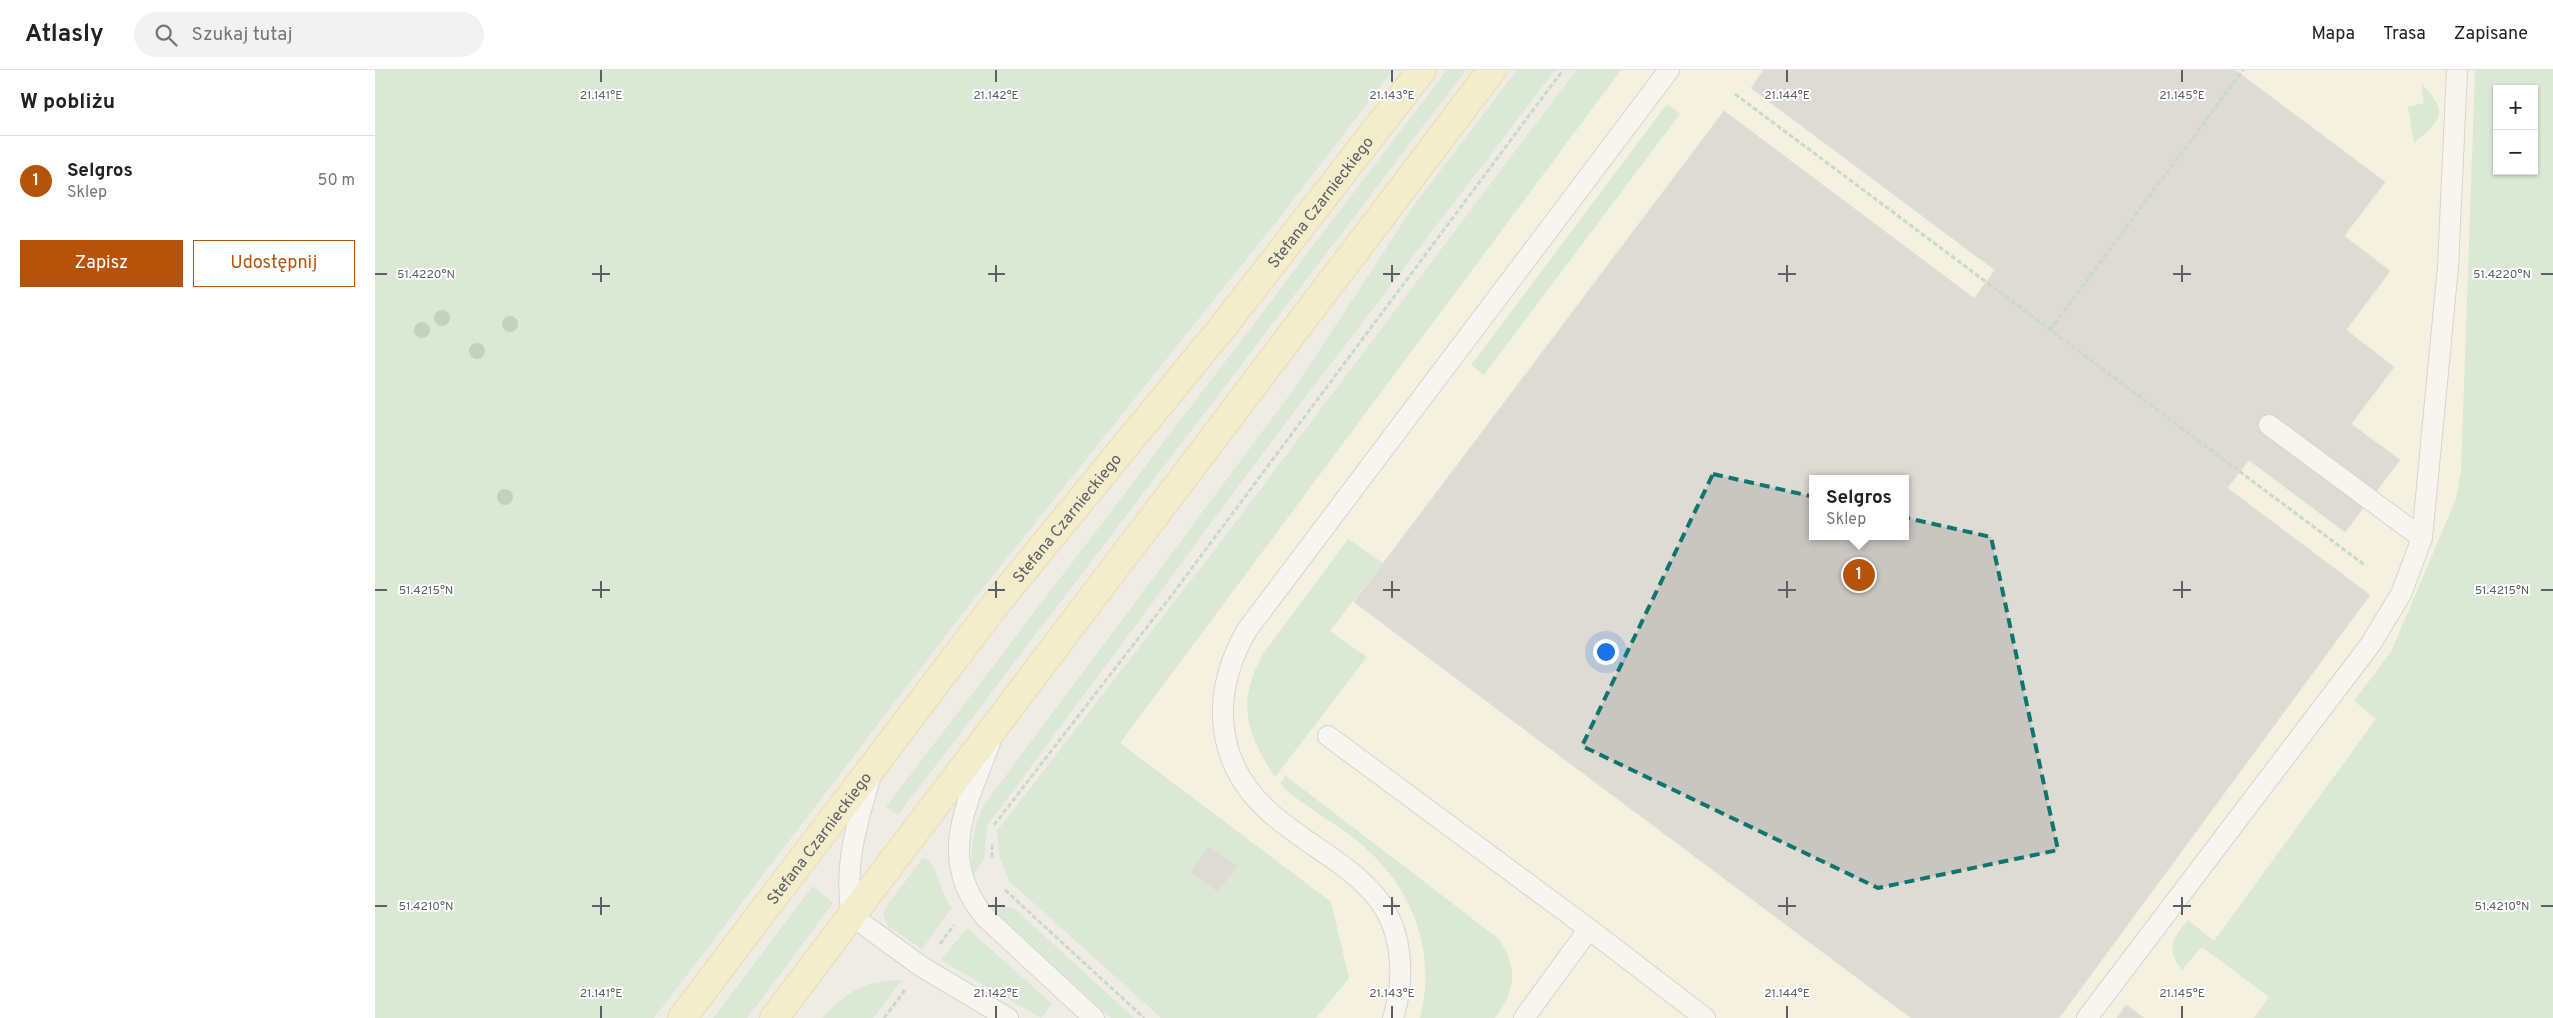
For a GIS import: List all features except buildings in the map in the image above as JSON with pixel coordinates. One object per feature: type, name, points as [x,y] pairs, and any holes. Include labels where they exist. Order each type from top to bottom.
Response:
[{"type":"main road","name":"Stefana Czarnieckiego","points":[[682,1018],[999,600],[1226,323],[1422,70]]},
{"type":"main road","points":[[774,1018],[1492,70]]},
{"type":"lane","points":[[1393,1018],[1401,984],[1400,965],[1397,944],[1384,910],[1373,893],[1356,877],[1278,820],[1261,804],[1245,785],[1235,767],[1227,748],[1222,714],[1225,681],[1230,662],[1247,630],[1669,70]]},
{"type":"lane","points":[[2087,1018],[2370,645],[2401,594],[2422,538],[2448,267],[2457,70]]},
{"type":"lane","points":[[2269,425],[2422,538]]},
{"type":"lane","points":[[998,723],[961,823],[958,843],[958,864],[963,881],[972,902],[986,918],[1094,1018]]},
{"type":"lane","points":[[1328,736],[1589,929],[1705,1018]]},
{"type":"lane","points":[[874,764],[850,850],[848,895],[852,916],[922,967],[1007,1018]]},
{"type":"lane","points":[[1524,1018],[1589,929]]},
{"type":"path","points":[[992,827],[1171,596],[1563,70]]},
{"type":"path","points":[[2050,330],[2243,70]]},
{"type":"path","points":[[1735,94],[2366,566]]},
{"type":"path","points":[[992,837],[992,867]]},
{"type":"path","points":[[999,884],[1144,1018]]},
{"type":"path","points":[[937,947],[959,918]]},
{"type":"path","points":[[884,1018],[906,988]]},
{"type":"highlighted area","points":[[1713,474],[1991,537],[2058,850],[1878,888],[1582,746]]},
{"type":"shaded area","points":[[1621,70],[2492,70],[2479,516],[2285,1018],[1316,1018],[1349,978],[1120,743]]},
{"type":"green space","points":[[375,70],[1393,70],[1277,221],[959,618],[654,1018],[375,1018]]},
{"type":"green space","points":[[1447,70],[1466,70],[898,815],[886,807]]},
{"type":"green space","points":[[1517,70],[1555,70],[1269,445],[987,826],[984,859],[973,877],[973,840],[984,805],[1294,389],[1415,204]]},
{"type":"green space","points":[[1576,70],[1621,70],[1120,743],[1331,902],[1349,978],[1316,1018],[1161,1018],[1009,881],[1000,858],[997,831],[1230,530]]},
{"type":"green space","points":[[2475,70],[2553,70],[2553,1018],[2254,1018],[2269,997],[2202,947],[2182,970],[2172,950],[2175,938],[2188,920],[2214,941],[2376,719],[2354,701],[2391,652],[2456,499],[2461,472]]},
{"type":"green space","points":[[2421,83],[2435,101],[2439,115],[2431,128],[2414,143],[2408,107],[2424,103]]},
{"type":"green space","points":[[1667,104],[1680,114],[1484,375],[1471,365]]},
{"type":"green space","points":[[1348,539],[1383,563],[1330,631],[1367,657],[1275,777],[1251,732],[1247,703],[1249,688],[1263,654]]},
{"type":"green space","points":[[1286,776],[1499,939],[1512,969],[1512,979],[1507,998],[1495,1018],[1420,1018],[1425,973],[1423,951],[1419,930],[1411,909],[1400,889],[1387,871],[1363,846],[1289,793],[1280,783]]},
{"type":"green space","points":[[926,858],[934,868],[952,908],[922,949],[889,927],[883,915],[885,908],[922,859]]},
{"type":"green space","points":[[813,886],[833,903],[747,1018],[713,1018]]},
{"type":"green space","points":[[991,904],[1014,908],[1134,1018],[1111,1018],[997,913]]},
{"type":"green space","points":[[967,928],[1052,1004],[1041,1018],[941,960]]},
{"type":"green space","points":[[902,980],[873,1018],[823,1018],[841,1000],[858,989],[878,982]]},
{"type":"place","name":"Selgros","points":[[1859,575]]}]
